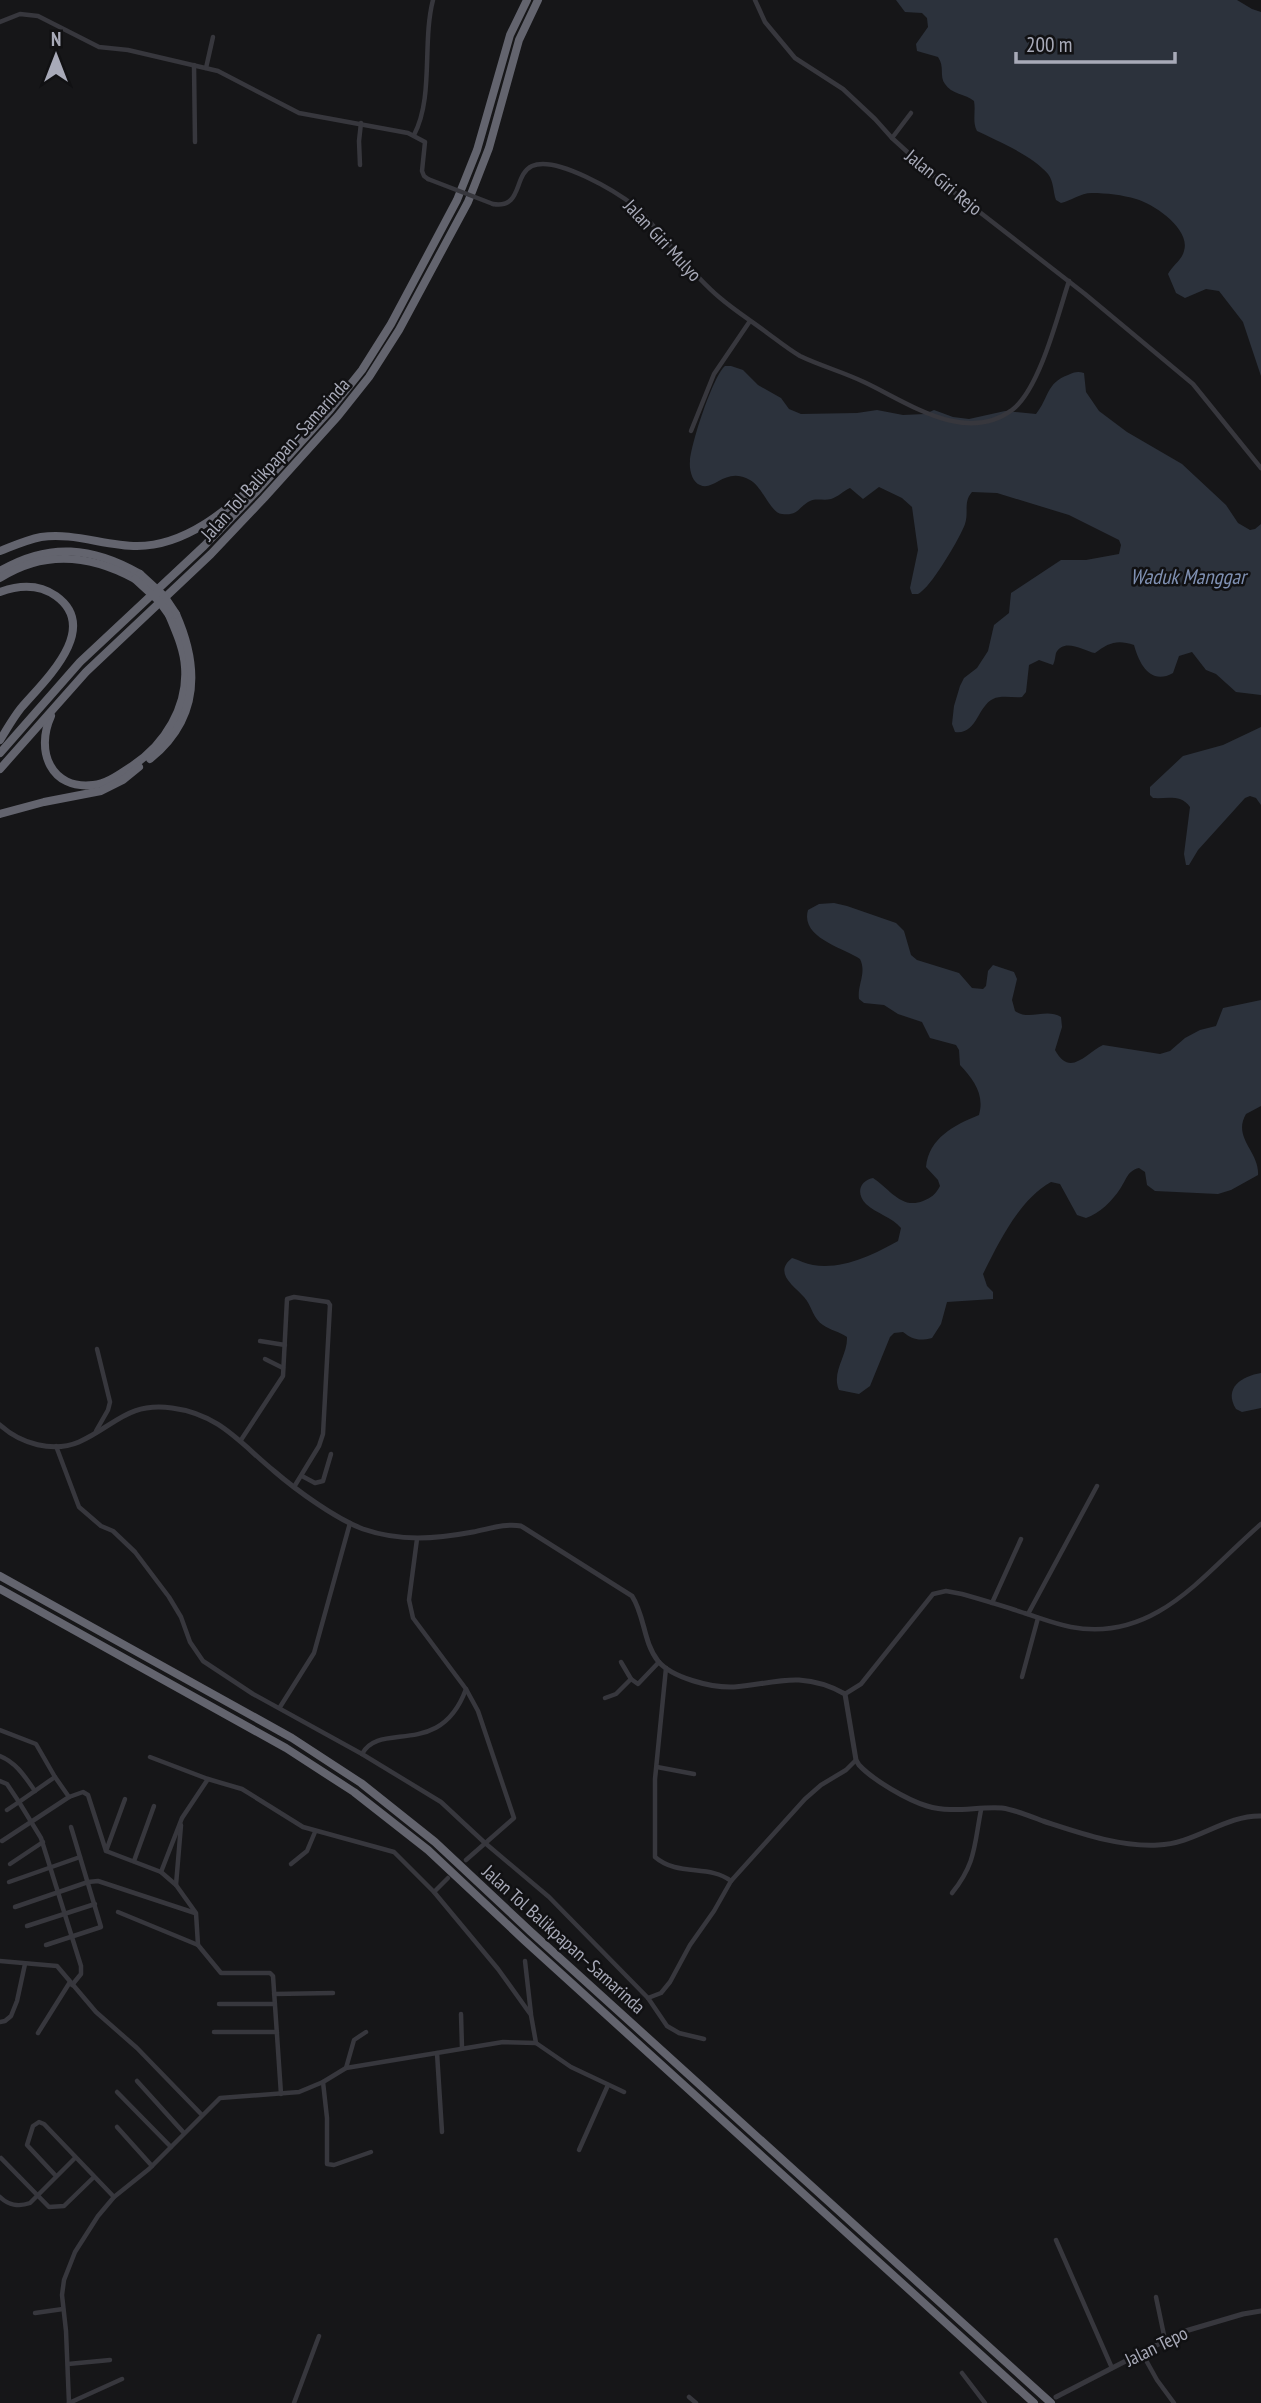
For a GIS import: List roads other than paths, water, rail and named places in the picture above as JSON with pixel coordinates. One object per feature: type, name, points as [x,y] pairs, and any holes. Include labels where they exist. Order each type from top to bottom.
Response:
[{"type":"highway","name":"Jalan Tol Balikpapan–Samarinda","points":[[0,753],[80,662],[204,546],[303,439],[362,370],[391,324],[457,200],[477,150],[510,35],[527,0]]},
{"type":"highway","name":"Jalan Tol Balikpapan–Samarinda","points":[[0,769],[86,672],[220,544],[338,416],[369,377],[399,330],[468,202],[489,148],[519,40],[538,0]]},
{"type":"highway","points":[[0,551],[43,537],[71,537],[137,546],[171,541],[203,525],[234,503],[303,439]]},
{"type":"highway","points":[[0,571],[27,558],[46,553],[72,551],[117,561],[138,577],[172,615],[188,647],[192,686],[180,723],[158,752],[123,780],[101,792],[44,802],[0,814]]},
{"type":"highway","points":[[0,578],[29,565],[72,558],[96,561],[138,577]]},
{"type":"highway","points":[[0,592],[27,586],[57,596],[67,607],[73,629],[72,640],[65,655],[18,711],[0,740]]},
{"type":"highway","points":[[55,707],[47,725],[45,747],[52,769],[59,777],[81,786],[97,785],[139,762],[166,734],[174,721],[185,686],[182,649],[172,615]]},
{"type":"highway","name":"Jalan Tol Balikpapan–Samarinda","points":[[0,1576],[292,1738],[361,1783],[435,1842],[541,1941],[1054,2400]]},
{"type":"highway","name":"Jalan Tol Balikpapan–Samarinda","points":[[0,1589],[286,1748],[354,1792],[428,1850],[1034,2403]]},
{"type":"street","points":[[1,20],[20,14],[32,15],[48,20],[99,47],[128,50],[229,75],[299,113],[414,135],[422,113],[427,28],[432,0]]},
{"type":"street","name":"Jalan Giri Rejo","points":[[755,0],[765,22],[787,50],[807,68],[843,89],[891,138],[937,179],[1069,281],[1193,384],[1261,468]]},
{"type":"street","points":[[206,68],[213,37]]},
{"type":"street","points":[[194,65],[195,142]]},
{"type":"street","points":[[891,138],[911,113]]},
{"type":"street","points":[[360,165],[361,123]]},
{"type":"street","name":"Jalan Giri Mulyo","points":[[414,135],[423,139],[426,144],[422,171],[424,176],[493,204],[503,205],[511,201],[526,170],[536,165],[556,165],[622,196],[636,207],[708,287],[801,356],[854,377],[919,410],[946,420],[974,423],[996,419],[1020,403],[1033,382],[1069,281]]},
{"type":"street","points":[[691,431],[714,374],[751,321]]},
{"type":"street","points":[[241,1440],[282,1378],[288,1298],[329,1303],[322,1440],[294,1487]]},
{"type":"street","points":[[260,1341],[285,1345]]},
{"type":"street","points":[[96,1431],[110,1404],[97,1349]]},
{"type":"street","points":[[265,1359],[283,1368]]},
{"type":"street","points":[[0,1426],[20,1440],[56,1446],[77,1443],[134,1411],[162,1407],[199,1415],[241,1440],[294,1487],[349,1523],[384,1534],[417,1539],[441,1538],[507,1525],[517,1525],[529,1530],[632,1596],[648,1644],[659,1662],[686,1679],[729,1687],[797,1680],[826,1685],[845,1694]]},
{"type":"street","points":[[56,1446],[79,1507],[101,1526],[113,1531],[141,1560],[169,1597],[181,1617],[190,1642],[203,1661],[253,1694],[362,1754],[441,1802],[549,1896],[648,1998],[667,2026],[679,2033],[704,2039]]},
{"type":"street","points":[[302,1476],[315,1483],[323,1481],[331,1454]]},
{"type":"street","points":[[1028,1614],[1097,1486]]},
{"type":"street","points":[[280,1707],[314,1653],[349,1523]]},
{"type":"street","points":[[845,1694],[861,1684],[933,1594],[946,1591],[1067,1627],[1112,1629],[1137,1623],[1180,1598],[1261,1524]]},
{"type":"street","points":[[417,1539],[409,1600],[413,1618],[466,1689],[478,1711],[514,1818],[467,1860]]},
{"type":"street","points":[[992,1603],[1021,1539]]},
{"type":"street","points":[[1022,1677],[1038,1618]]},
{"type":"street","points":[[621,1662],[636,1684],[659,1662]]},
{"type":"street","points":[[666,1668],[655,1779],[655,1857],[664,1864],[686,1871],[718,1872],[731,1881]]},
{"type":"street","points":[[605,1698],[616,1694],[631,1679]]},
{"type":"street","points":[[362,1754],[364,1749],[381,1739],[403,1738],[439,1727],[452,1717],[461,1704],[466,1689]]},
{"type":"street","points":[[845,1694],[856,1760],[874,1777],[922,1804],[948,1810],[1003,1808],[1088,1835],[1131,1844],[1157,1846],[1188,1840],[1238,1819],[1261,1816]]},
{"type":"street","points":[[0,1730],[36,1744],[69,1797]]},
{"type":"street","points":[[0,1756],[15,1765],[35,1791]]},
{"type":"street","points":[[150,1757],[242,1789],[303,1827],[394,1852],[434,1892],[498,1969],[531,2015]]},
{"type":"street","points":[[648,1998],[661,1993],[670,1982],[731,1881],[805,1799],[856,1760]]},
{"type":"street","points":[[657,1767],[694,1774]]},
{"type":"street","points":[[7,1810],[55,1777]]},
{"type":"street","points":[[161,1872],[182,1818],[208,1779]]},
{"type":"street","points":[[0,1781],[7,1784],[43,1842],[82,1972],[38,2033]]},
{"type":"street","points":[[2,1841],[69,1797],[83,1791],[88,1795],[106,1851]]},
{"type":"street","points":[[106,1851],[125,1799]]},
{"type":"street","points":[[134,1861],[154,1807]]},
{"type":"street","points":[[952,1893],[971,1863],[981,1810]]},
{"type":"street","points":[[176,1885],[182,1818]]},
{"type":"street","points":[[46,1945],[101,1927],[71,1826]]},
{"type":"street","points":[[291,1864],[307,1851],[316,1832]]},
{"type":"street","points":[[10,1864],[43,1842]]},
{"type":"street","points":[[106,1851],[161,1872],[176,1885],[196,1913],[198,1945]]},
{"type":"street","points":[[9,1882],[80,1857]]},
{"type":"street","points":[[434,1892],[448,1878]]},
{"type":"street","points":[[15,1907],[88,1882],[108,1883],[196,1913]]},
{"type":"street","points":[[27,1926],[95,1904]]},
{"type":"street","points":[[118,1912],[198,1945],[223,1975],[272,1974],[281,2094]]},
{"type":"street","points":[[0,1961],[52,1964],[61,1969],[71,1984],[202,2115]]},
{"type":"street","points":[[525,1961],[536,2043]]},
{"type":"street","points":[[0,2021],[5,2021],[14,2010],[25,1964]]},
{"type":"street","points":[[275,1994],[334,1993]]},
{"type":"street","points":[[219,2004],[275,2004]]},
{"type":"street","points":[[461,2014],[462,2048]]},
{"type":"street","points":[[214,2032],[277,2032]]},
{"type":"street","points":[[346,2068],[354,2040],[366,2032]]},
{"type":"street","points":[[122,2379],[69,2403],[62,2287],[75,2252],[98,2216],[114,2197],[152,2165],[217,2100],[224,2097],[299,2091],[323,2082],[346,2068],[490,2043],[536,2043],[571,2067],[624,2092]]},
{"type":"street","points":[[437,2053],[442,2132]]},
{"type":"street","points":[[136,2081],[184,2133]]},
{"type":"street","points":[[323,2082],[327,2118],[327,2164],[334,2165],[371,2151]]},
{"type":"street","points":[[579,2150],[607,2085]]},
{"type":"street","points":[[117,2092],[170,2147]]},
{"type":"street","points":[[56,2176],[27,2145],[36,2123],[44,2124],[114,2197]]},
{"type":"street","points":[[117,2127],[152,2165]]},
{"type":"street","points":[[1,2158],[49,2207],[64,2206],[94,2177]]},
{"type":"street","points":[[0,2197],[7,2203],[30,2203],[75,2158]]},
{"type":"street","points":[[1056,2240],[1112,2368]]},
{"type":"street","points":[[1156,2297],[1165,2340]]},
{"type":"street","points":[[35,2313],[63,2309]]},
{"type":"street","name":"Jalan Tepo","points":[[1054,2400],[1165,2340],[1193,2328],[1261,2311]]},
{"type":"street","points":[[294,2403],[319,2336]]},
{"type":"street","points":[[1142,2353],[1174,2403]]},
{"type":"street","points":[[68,2364],[110,2360]]},
{"type":"street","points":[[962,2373],[985,2403]]},
{"type":"street","points":[[689,2397],[696,2403]]},
{"type":"water","points":[[896,0],[1237,0],[1261,12],[1261,376],[1243,322],[1219,291],[1206,289],[1185,298],[1176,293],[1168,274],[1184,251],[1185,243],[1177,226],[1144,202],[1120,195],[1092,193],[1061,203],[1056,200],[1050,177],[1042,167],[977,131],[974,101],[955,92],[943,81],[938,57],[917,51],[916,44],[928,27],[927,18],[922,13],[905,12]]},
{"type":"water","name":"Waduk Manggar","points":[[725,366],[743,370],[758,385],[781,398],[789,409],[801,414],[877,410],[903,415],[925,414],[934,410],[969,419],[1005,411],[1036,414],[1056,382],[1072,373],[1084,373],[1086,392],[1099,411],[1127,432],[1182,464],[1226,505],[1238,523],[1250,530],[1261,524],[1261,695],[1236,692],[1216,674],[1206,670],[1192,652],[1179,656],[1173,673],[1158,677],[1142,665],[1134,645],[1113,643],[1095,653],[1069,645],[1060,648],[1056,653],[1053,665],[1039,660],[1029,665],[1026,692],[1022,697],[993,699],[968,729],[955,732],[952,724],[960,686],[988,651],[994,625],[1009,613],[1011,593],[1061,560],[1086,560],[1119,554],[1119,540],[1069,515],[997,493],[972,492],[968,500],[965,524],[952,549],[927,586],[919,594],[912,594],[910,588],[918,550],[912,507],[902,498],[879,487],[863,499],[850,488],[834,498],[812,500],[795,512],[782,514],[774,509],[755,483],[741,476],[727,477],[705,486],[695,481],[690,464],[694,440],[709,396]]},
{"type":"water","points":[[1261,727],[1261,805],[1256,798],[1245,798],[1198,850],[1189,865],[1186,865],[1184,854],[1190,807],[1178,799],[1153,798],[1150,795],[1150,787],[1183,756],[1223,745]]},
{"type":"water","points":[[834,903],[896,923],[904,931],[911,955],[917,960],[959,973],[972,988],[983,989],[986,986],[988,971],[993,965],[1014,972],[1017,979],[1012,1000],[1015,1011],[1026,1015],[1049,1014],[1061,1017],[1062,1027],[1055,1050],[1066,1062],[1078,1061],[1103,1045],[1160,1054],[1170,1051],[1185,1038],[1216,1026],[1223,1008],[1261,1000],[1261,1106],[1246,1114],[1242,1130],[1255,1159],[1258,1175],[1218,1194],[1155,1191],[1147,1185],[1145,1172],[1139,1168],[1135,1169],[1105,1206],[1086,1218],[1077,1215],[1060,1184],[1051,1182],[1029,1199],[1020,1211],[983,1274],[987,1286],[993,1292],[993,1299],[947,1302],[941,1324],[932,1338],[916,1339],[903,1332],[894,1333],[870,1386],[859,1394],[839,1390],[838,1370],[847,1337],[826,1327],[817,1319],[807,1301],[787,1279],[784,1269],[792,1258],[813,1265],[846,1263],[868,1256],[898,1241],[901,1228],[866,1204],[860,1188],[873,1178],[908,1203],[931,1197],[940,1186],[926,1167],[932,1148],[937,1140],[952,1128],[979,1115],[980,1100],[973,1081],[960,1065],[956,1045],[930,1038],[922,1022],[898,1014],[884,1005],[864,1003],[859,999],[863,969],[860,959],[825,941],[810,928],[807,920],[808,910],[819,904]]},
{"type":"water","points":[[1261,1373],[1261,1408],[1242,1412],[1236,1409],[1232,1395],[1236,1384]]}]
